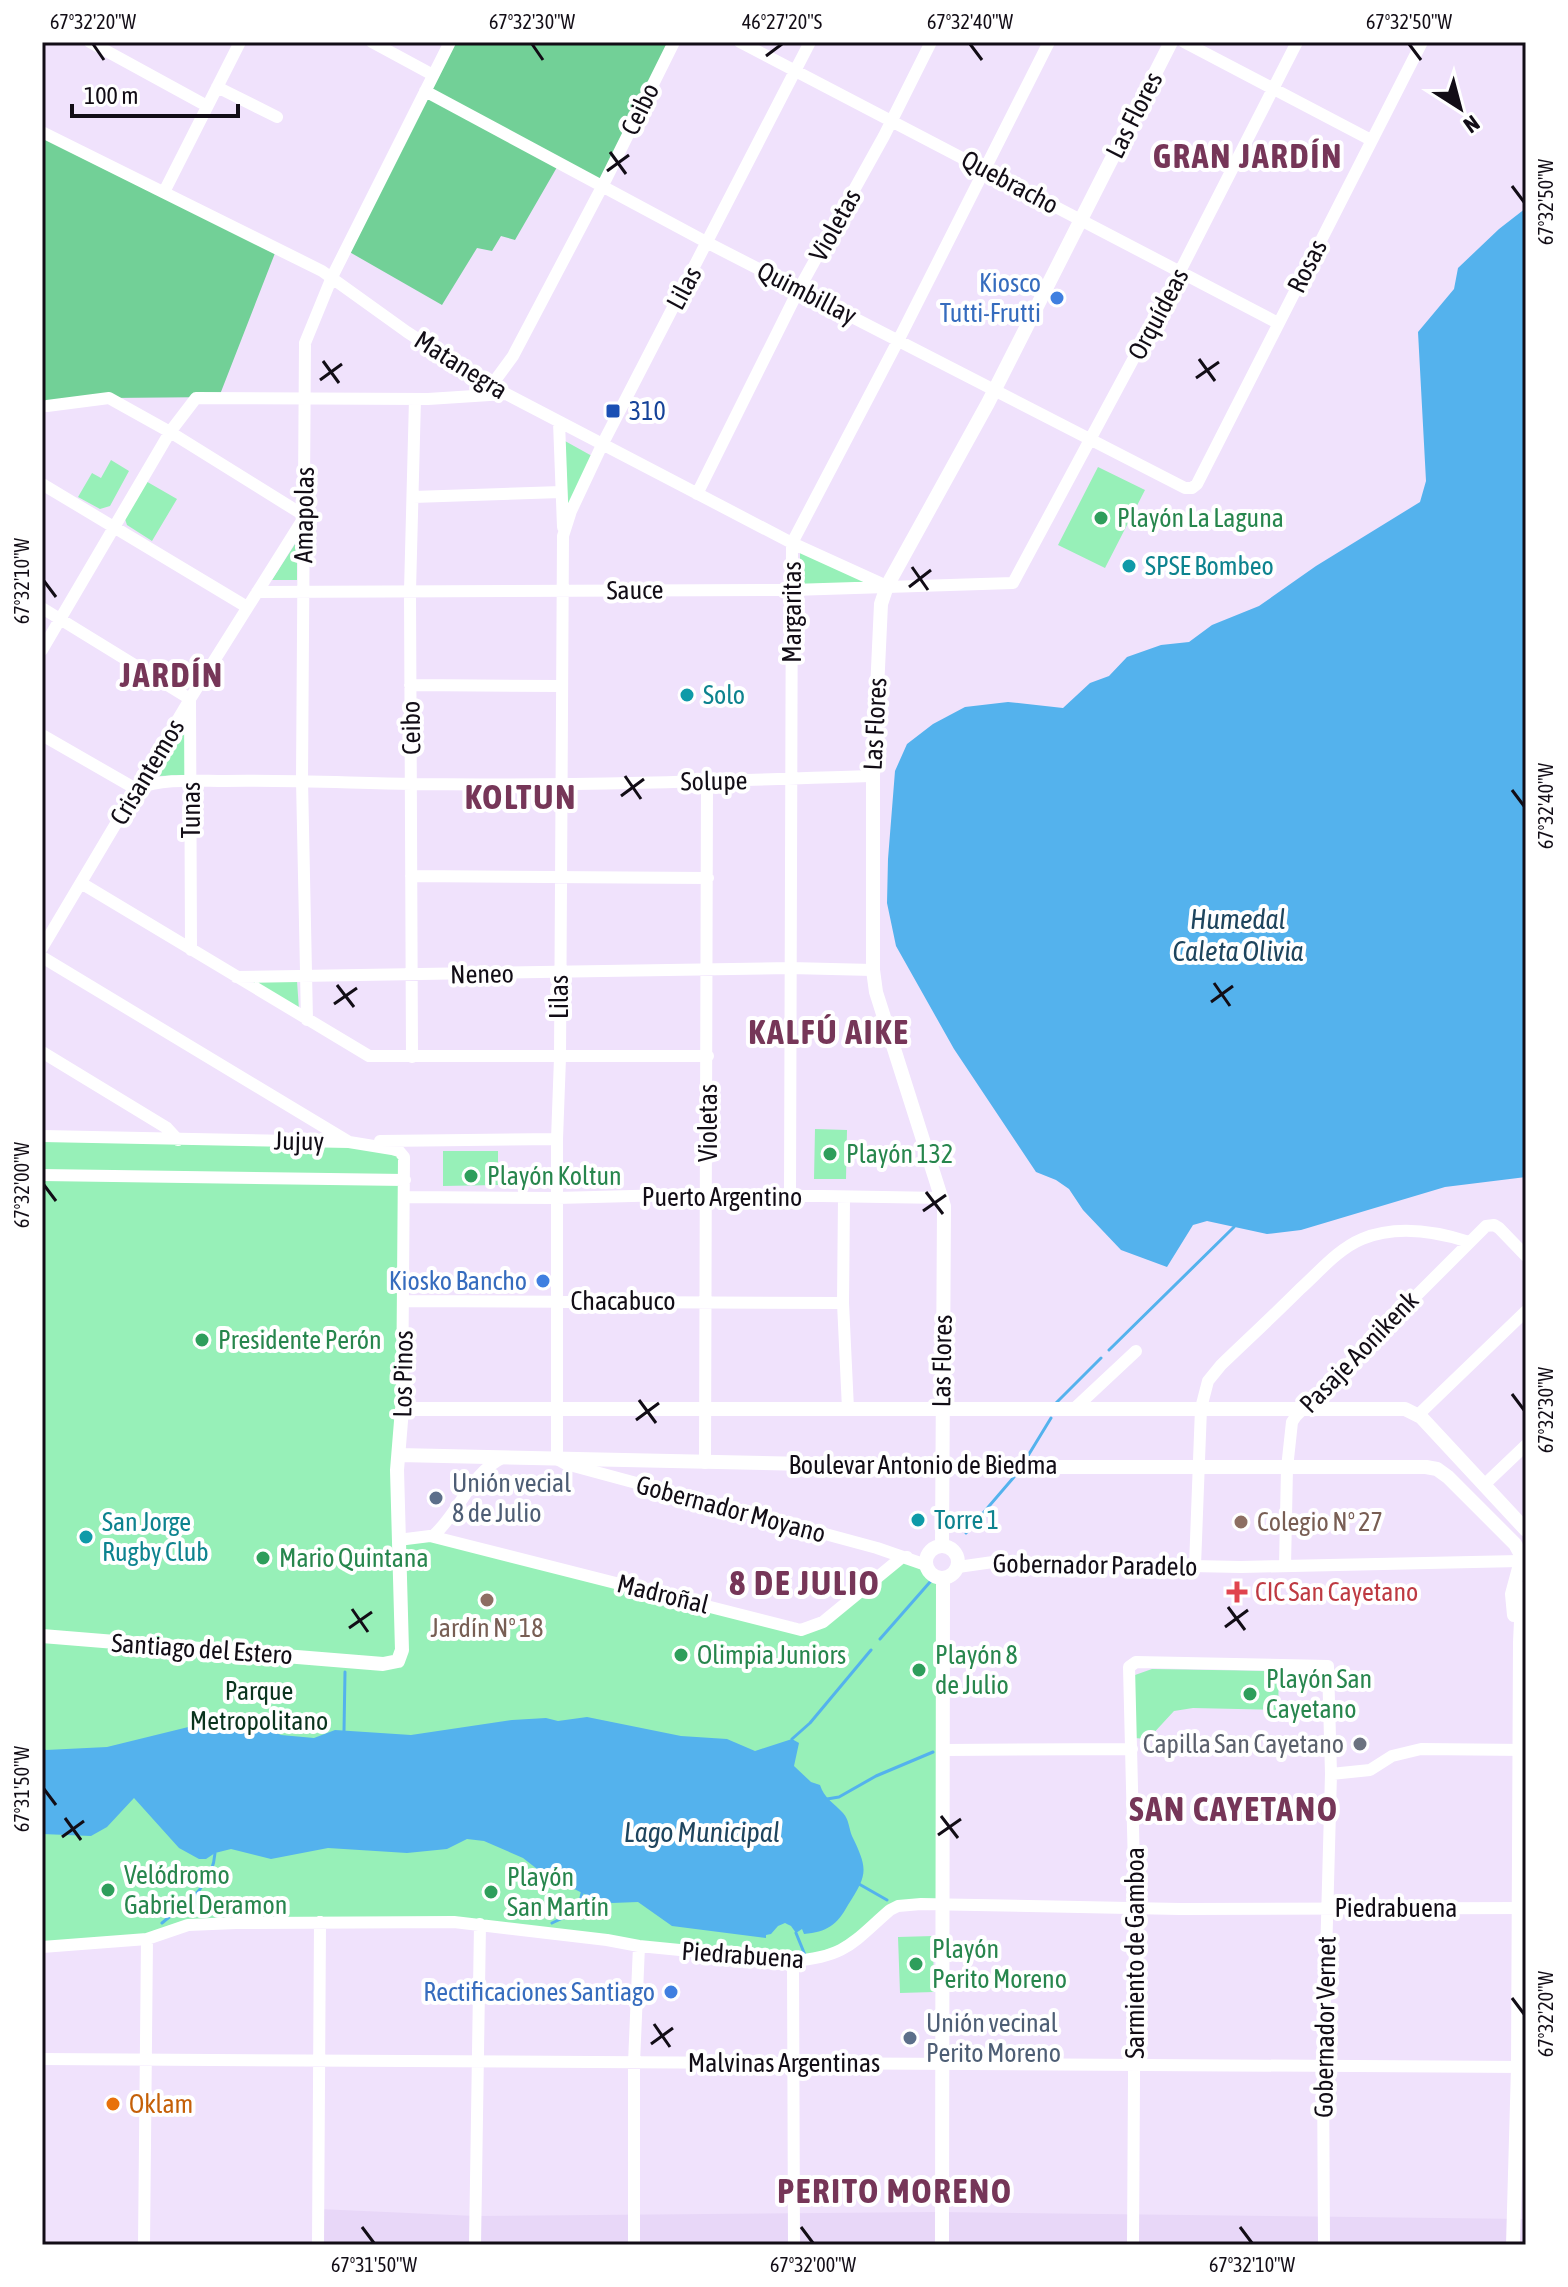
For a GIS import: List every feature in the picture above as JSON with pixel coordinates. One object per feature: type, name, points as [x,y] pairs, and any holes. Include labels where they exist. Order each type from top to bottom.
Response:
[{"type":"street","points":[[90,42],[207,106]]},
{"type":"street","points":[[164,192],[240,42]]},
{"type":"street","points":[[372,42],[433,75]]},
{"type":"street","name":"Amapolas","points":[[307,1020],[302,780],[305,343],[332,277],[450,42]]},
{"type":"street","name":"Ceibo","points":[[491,386],[513,356],[674,42]]},
{"type":"street","name":"Quebracho","points":[[740,42],[1278,323]]},
{"type":"street","name":"Lilas","points":[[563,536],[571,511],[602,445],[810,42]]},
{"type":"street","name":"Violetas","points":[[697,494],[799,289],[893,120],[931,42]]},
{"type":"street","name":"Margaritas","points":[[790,1196],[792,543],[1049,42]]},
{"type":"street","name":"Las Flores","points":[[942,1546],[943,1198],[876,992],[873,970],[873,776],[881,604],[887,586],[995,389],[1171,42]]},
{"type":"street","points":[[1184,42],[1371,140]]},
{"type":"street","name":"Orquídeas","points":[[1013,583],[1092,439],[1297,42]]},
{"type":"street","name":"Rosas","points":[[1192,488],[1197,484],[1422,42]]},
{"type":"street","points":[[217,87],[277,117]]},
{"type":"street","name":"Quimbillay","points":[[425,91],[708,243],[1185,488],[1192,488]]},
{"type":"street","name":"Matanegra","points":[[42,132],[332,277],[407,332],[491,386],[792,543],[887,586]]},
{"type":"street","points":[[42,650],[170,432],[196,398],[415,399],[506,394]]},
{"type":"street","points":[[47,406],[109,398],[305,516]]},
{"type":"street","name":"Ceibo","points":[[412,1057],[410,591],[415,399]]},
{"type":"street","name":"Lilas","points":[[557,1459],[563,536],[559,422]]},
{"type":"street","points":[[42,484],[247,607]]},
{"type":"street","points":[[413,497],[561,492]]},
{"type":"street","name":"Crisantemos","points":[[42,948],[190,699],[305,516]]},
{"type":"street","name":"Sauce","points":[[257,592],[562,593],[625,589],[792,590],[1013,583]]},
{"type":"street","points":[[42,608],[190,699]]},
{"type":"street","points":[[410,685],[562,686]]},
{"type":"street","name":"Tunas","points":[[190,699],[191,950]]},
{"type":"street","points":[[42,735],[136,789]]},
{"type":"street","name":"Solupe","points":[[136,789],[154,782],[191,781],[707,783],[873,776]]},
{"type":"street","name":"Violetas","points":[[705,1463],[707,783]]},
{"type":"street","points":[[411,876],[708,878]]},
{"type":"street","points":[[81,883],[369,1056],[708,1056]]},
{"type":"street","points":[[42,957],[349,1142]]},
{"type":"street","name":"Neneo","points":[[236,977],[790,968],[873,970]]},
{"type":"street","points":[[42,1052],[167,1128],[178,1140]]},
{"type":"street","name":"Jujuy","points":[[42,1136],[349,1142],[557,1139]]},
{"type":"street","name":"Los Pinos","points":[[349,1142],[399,1151],[404,1157],[398,1540],[402,1650]]},
{"type":"street","points":[[42,1175],[405,1180]]},
{"type":"street","name":"Puerto Argentino","points":[[405,1197],[557,1198],[707,1194],[943,1198]]},
{"type":"street","points":[[844,1198],[843,1303],[848,1409]]},
{"type":"street","name":"Pasaje Aonikenk","points":[[1285,1566],[1287,1468],[1292,1422],[1300,1410],[1486,1226],[1499,1228],[1526,1256]]},
{"type":"street","points":[[1195,1566],[1201,1408],[1208,1381],[1221,1365],[1316,1274],[1361,1239],[1431,1231],[1469,1242]]},
{"type":"street","name":"Chacabuco","points":[[403,1301],[843,1303]]},
{"type":"street","points":[[402,1409],[1201,1408],[1412,1412],[1526,1311]]},
{"type":"street","points":[[1074,1409],[1136,1351]]},
{"type":"street","points":[[1412,1412],[1526,1530]]},
{"type":"street","points":[[1484,1485],[1526,1445]]},
{"type":"street","name":"Boulevar Antonio de Biedma","points":[[399,1455],[943,1467],[1426,1467],[1437,1469],[1447,1476],[1515,1544],[1522,1562]]},
{"type":"street","points":[[433,1536],[444,1527],[484,1470],[504,1457]]},
{"type":"street","name":"Gobernador Moyano","points":[[557,1459],[907,1557]]},
{"type":"street","name":"Madroñal","points":[[398,1540],[433,1536],[801,1630],[823,1622],[901,1558],[907,1557]]},
{"type":"street","points":[[907,1557],[926,1565],[934,1577],[943,1579],[953,1575],[958,1567],[957,1555],[942,1546],[930,1552],[926,1565]]},
{"type":"street","name":"Gobernador Paradelo","points":[[958,1567],[993,1562],[1195,1566],[1522,1562]]},
{"type":"street","points":[[1520,1642],[1516,1633],[1512,1594],[1522,1562]]},
{"type":"street","points":[[942,2245],[943,1579]]},
{"type":"street","points":[[1513,2245],[1522,2067],[1523,1750],[1520,1642],[1522,1600],[1526,1588]]},
{"type":"street","name":"Santiago del Estero","points":[[42,1636],[383,1664],[398,1661],[402,1650]]},
{"type":"street","name":"Gobernador Vernet","points":[[1132,1663],[1328,1666],[1331,1774],[1323,2067],[1324,2245]]},
{"type":"street","name":"Sarmiento de Gamboa","points":[[1132,1663],[1129,1667],[1135,1908],[1133,2245]]},
{"type":"street","points":[[945,1750],[1132,1749]]},
{"type":"street","points":[[1331,1774],[1370,1770],[1392,1756],[1421,1749],[1523,1750]]},
{"type":"street","name":"Piedrabuena","points":[[42,1947],[147,1939],[188,1925],[320,1922],[480,1924],[639,1946],[793,1961],[816,1960],[846,1949],[898,1906],[1522,1908]]},
{"type":"street","points":[[318,2245],[320,1922]]},
{"type":"street","points":[[475,2245],[480,1924]]},
{"type":"street","points":[[144,2245],[147,1939]]},
{"type":"street","points":[[634,2245],[634,2063],[639,1946]]},
{"type":"street","points":[[793,1961],[794,2245]]},
{"type":"street","name":"Malvinas Argentinas","points":[[42,2059],[319,2058],[478,2063],[1522,2067]]},
{"type":"shaded area","points":[[319,2209],[475,2216],[940,2212],[1526,2219],[1526,2245],[318,2245]]},
{"type":"green space","points":[[450,42],[674,42],[603,185],[560,162],[515,240],[501,236],[492,251],[477,248],[442,305],[346,250]]},
{"type":"green space","points":[[42,132],[277,248],[219,397],[109,398],[47,406],[42,403]]},
{"type":"green space","points":[[565,441],[592,456],[568,512]]},
{"type":"green space","points":[[111,460],[129,471],[110,506],[100,509],[78,497],[92,473],[101,478]]},
{"type":"green space","name":"Playón La Laguna","points":[[1098,467],[1145,490],[1105,568],[1058,545]]},
{"type":"green space","points":[[144,480],[177,499],[152,541],[127,525],[124,516]]},
{"type":"green space","points":[[297,541],[297,580],[272,580]]},
{"type":"green space","points":[[800,549],[874,582],[800,586]]},
{"type":"green space","points":[[186,717],[188,775],[159,776],[147,780]]},
{"type":"green space","points":[[297,981],[299,1010],[253,982]]},
{"type":"green space","name":"Playón 132","points":[[815,1129],[847,1130],[846,1179],[814,1179]]},
{"type":"green space","name":"Parque Metropolitano","points":[[42,1136],[349,1142],[399,1151],[399,1540],[430,1536],[812,1627],[901,1558],[938,1578],[943,1904],[921,1904],[883,1916],[816,1960],[480,1924],[188,1925],[147,1939],[42,1947]]},
{"type":"green space","name":"Playón Koltun","points":[[443,1151],[498,1151],[498,1185],[443,1186]]},
{"type":"green space","points":[[1152,1669],[1279,1671],[1278,1710],[1193,1708],[1174,1711],[1150,1737],[1135,1738],[1133,1680],[1135,1675]]},
{"type":"green space","name":"Playón Perito Moreno","points":[[933,1936],[934,1992],[900,1993],[898,1937]]},
{"type":"water","name":"Humedal Caleta Olivia","points":[[1526,208],[1526,1177],[1445,1187],[1301,1230],[1267,1234],[1207,1221],[1193,1225],[1167,1267],[1121,1250],[1083,1210],[1069,1189],[1036,1172],[954,1049],[896,946],[887,903],[895,771],[907,744],[933,724],[965,707],[1008,702],[1063,708],[1090,683],[1109,676],[1127,657],[1161,645],[1189,642],[1212,625],[1259,606],[1316,566],[1420,502],[1426,481],[1418,332],[1454,289],[1458,268]]},
{"type":"water","name":"Lago Municipal","points":[[229,1717],[247,1719],[281,1735],[314,1738],[335,1730],[411,1735],[512,1720],[546,1718],[558,1721],[587,1717],[681,1736],[727,1739],[755,1751],[792,1739],[799,1743],[794,1766],[811,1782],[820,1785],[847,1818],[864,1871],[844,1912],[830,1926],[804,1934],[802,1929],[796,1933],[785,1923],[766,1938],[672,1926],[638,1902],[612,1903],[590,1897],[541,1872],[523,1858],[484,1841],[467,1839],[447,1849],[407,1853],[328,1848],[271,1859],[231,1849],[199,1859],[179,1848],[134,1798],[107,1827],[91,1836],[42,1834],[42,1747],[46,1750],[107,1747]]},
{"type":"waterway","points":[[1109,1350],[1234,1227]]},
{"type":"waterway","points":[[1056,1403],[1101,1358]]},
{"type":"waterway","points":[[1026,1459],[1051,1418]]},
{"type":"waterway","points":[[966,1533],[1014,1477]]},
{"type":"waterway","points":[[880,1639],[930,1582]]},
{"type":"waterway","points":[[792,1739],[810,1723],[871,1650]]},
{"type":"waterway","points":[[344,1731],[345,1672]]},
{"type":"waterway","points":[[827,1799],[839,1797],[876,1776],[933,1752]]},
{"type":"waterway","points":[[162,1923],[203,1885],[215,1853]]},
{"type":"waterway","points":[[859,1884],[887,1900]]},
{"type":"waterway","points":[[552,1923],[578,1911],[582,1893]]},
{"type":"waterway","points":[[796,1933],[805,1955]]},
{"type":"place","name":"Kiosco Tutti-Frutti","points":[[1057,298]]},
{"type":"place","name":"310","points":[[613,411]]},
{"type":"place","name":"Playón La Laguna","points":[[1101,518]]},
{"type":"place","name":"SPSE Bombeo","points":[[1129,566]]},
{"type":"place","name":"Solo","points":[[687,695]]},
{"type":"place","name":"Playón 132","points":[[830,1154]]},
{"type":"place","name":"Playón Koltun","points":[[471,1176]]},
{"type":"place","name":"Kiosko Bancho","points":[[543,1281]]},
{"type":"place","name":"Presidente Perón","points":[[202,1340]]},
{"type":"place","name":"Unión vecial 8 de Julio","points":[[436,1498]]},
{"type":"place","name":"Torre 1","points":[[918,1520]]},
{"type":"place","name":"Colegio Nº 27","points":[[1241,1522]]},
{"type":"place","name":"San Jorge Rugby Club","points":[[86,1537]]},
{"type":"place","name":"Mario Quintana","points":[[263,1558]]},
{"type":"place","name":"CIC San Cayetano","points":[[1237,1592]]},
{"type":"place","name":"Jardín Nº 18","points":[[487,1600]]},
{"type":"place","name":"Olimpia Juniors","points":[[681,1655]]},
{"type":"place","name":"Playón 8 de Julio","points":[[919,1670]]},
{"type":"place","name":"Playón San Cayetano","points":[[1250,1694]]},
{"type":"place","name":"Capilla San Cayetano","points":[[1360,1744]]},
{"type":"place","name":"Velódromo Gabriel Deramon","points":[[108,1890]]},
{"type":"place","name":"Playón San Martín","points":[[491,1892]]},
{"type":"place","name":"Playón Perito Moreno","points":[[916,1964]]},
{"type":"place","name":"Rectificaciones Santiago","points":[[671,1992]]},
{"type":"place","name":"Unión vecinal Perito Moreno","points":[[910,2038]]},
{"type":"place","name":"Oklam","points":[[113,2104]]},
{"type":"district","name":"GRAN JARDÍN","points":[[1248,155]]},
{"type":"district","name":"JARDÍN","points":[[172,674]]},
{"type":"district","name":"KOLTUN","points":[[521,796]]},
{"type":"district","name":"KALFÚ AIKE","points":[[829,1031]]},
{"type":"district","name":"8 DE JULIO","points":[[805,1582]]},
{"type":"district","name":"SAN CAYETANO","points":[[1234,1808]]},
{"type":"district","name":"PERITO MORENO","points":[[895,2190]]}]
